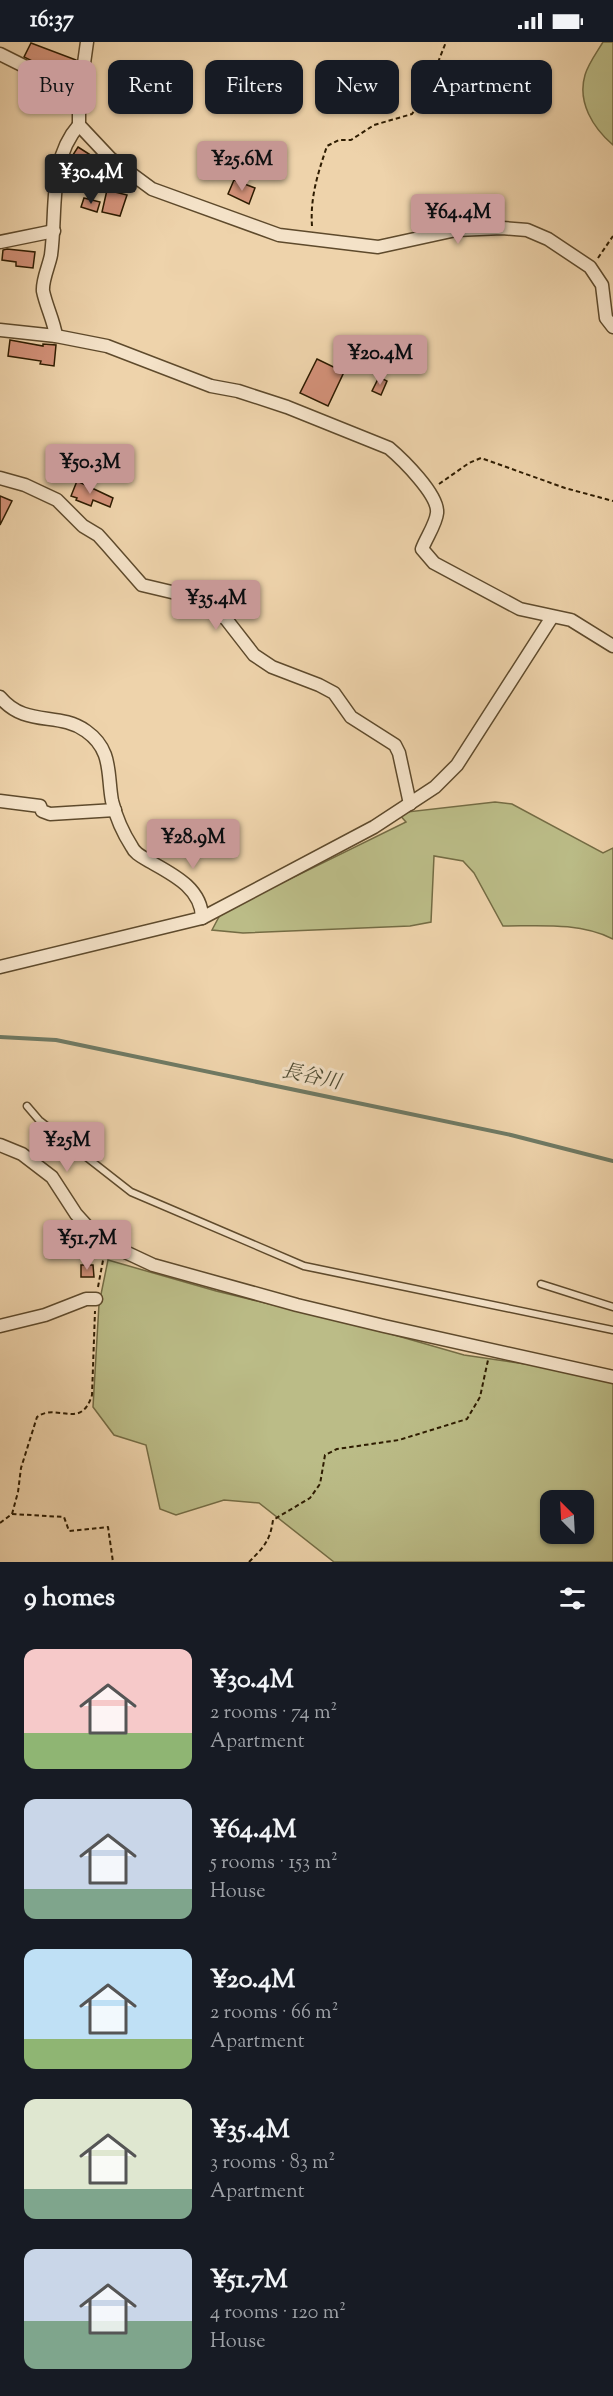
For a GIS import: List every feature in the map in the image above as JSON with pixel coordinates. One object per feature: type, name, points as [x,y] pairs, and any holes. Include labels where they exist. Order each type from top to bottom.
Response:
[{"type":"street","points":[[84,60],[87,42]]},
{"type":"street","points":[[0,54],[18,63]]},
{"type":"street","points":[[56,336],[54,321],[43,290],[54,231],[57,171],[68,138],[79,125],[79,114]]},
{"type":"street","points":[[79,125],[110,158],[152,189],[279,235],[378,248],[456,231],[502,228],[527,230],[548,239],[590,267],[608,287],[606,318],[613,327]]},
{"type":"street","points":[[0,242],[54,231]]},
{"type":"street","points":[[0,330],[56,336],[108,346],[211,386],[287,406],[389,448],[399,456],[429,491],[437,513],[422,549],[434,563],[520,609],[571,620],[613,646]]},
{"type":"street","points":[[0,478],[26,485],[57,500],[83,526],[98,535],[142,585],[180,594],[220,615],[226,619],[254,655],[272,667],[334,693],[351,717],[395,745],[399,753],[410,804]]},
{"type":"street","points":[[0,967],[202,918],[374,827],[435,787],[457,765],[552,617]]},
{"type":"street","points":[[0,697],[12,710],[24,715],[73,724],[87,731],[100,743],[110,767],[115,810],[134,852],[176,876],[191,888],[202,907],[202,918]]},
{"type":"street","points":[[0,801],[40,806],[42,811],[50,814],[115,810]]},
{"type":"street","points":[[0,1145],[22,1154],[52,1177],[85,1225],[106,1243],[153,1265],[384,1326],[613,1377]]},
{"type":"street","points":[[0,1326],[45,1315],[86,1299],[96,1299]]},
{"type":"lane","points":[[27,1106],[39,1120],[130,1192],[304,1266],[613,1330]]},
{"type":"lane","points":[[542,1284],[613,1307]]},
{"type":"path","points":[[313,241],[310,208],[314,186],[327,146],[339,140],[351,140],[374,125],[412,114],[426,93],[446,42]]},
{"type":"path","points":[[590,267],[613,236]]},
{"type":"path","points":[[429,491],[469,463],[481,458],[565,488],[613,501]]},
{"type":"path","points":[[0,1523],[12,1514],[21,1468],[37,1417],[42,1413],[78,1414],[85,1411],[89,1404],[92,1395],[96,1299],[106,1243]]},
{"type":"path","points":[[249,1562],[271,1535],[273,1520],[310,1498],[320,1484],[324,1455],[338,1449],[399,1440],[467,1419],[480,1397],[490,1350]]},
{"type":"path","points":[[12,1514],[64,1517],[69,1531],[108,1527],[113,1562]]},
{"type":"green space","points":[[603,42],[613,42],[613,145],[599,131],[588,114],[583,95],[586,71]]},
{"type":"green space","points":[[495,802],[512,804],[603,853],[613,848],[613,939],[573,927],[503,926],[474,873],[463,861],[434,856],[431,922],[410,926],[243,933],[212,930],[221,913],[406,822],[398,813]]},
{"type":"green space","points":[[108,1260],[216,1291],[377,1330],[464,1355],[539,1366],[613,1381],[613,1562],[334,1562],[259,1503],[224,1500],[176,1515],[160,1509],[146,1445],[114,1435],[93,1407],[99,1304]]},
{"type":"building","points":[[31,43],[76,60],[30,60],[24,57]]},
{"type":"building","points":[[78,147],[103,163],[94,178],[75,167],[78,162],[71,158]]},
{"type":"building","points":[[234,180],[255,188],[249,204],[228,194]]},
{"type":"building","points":[[107,190],[127,195],[120,216],[102,212]]},
{"type":"building","points":[[84,198],[100,202],[97,212],[81,207]]},
{"type":"building","points":[[3,250],[35,252],[33,268],[16,266],[16,262],[2,260]]},
{"type":"building","points":[[10,340],[43,346],[43,344],[56,345],[54,366],[40,364],[41,361],[8,356]]},
{"type":"building","points":[[317,359],[344,372],[328,406],[300,393]]},
{"type":"building","points":[[379,377],[387,381],[381,395],[372,391]]},
{"type":"building","points":[[77,481],[113,498],[110,507],[93,500],[91,506],[76,500],[77,498],[71,496]]},
{"type":"building","points":[[0,496],[12,501],[0,525]]},
{"type":"building","points":[[81,1265],[93,1265],[94,1277],[81,1277]]},
{"type":"waterway","name":"長谷川","points":[[0,1037],[56,1040],[511,1135],[613,1161]]}]
